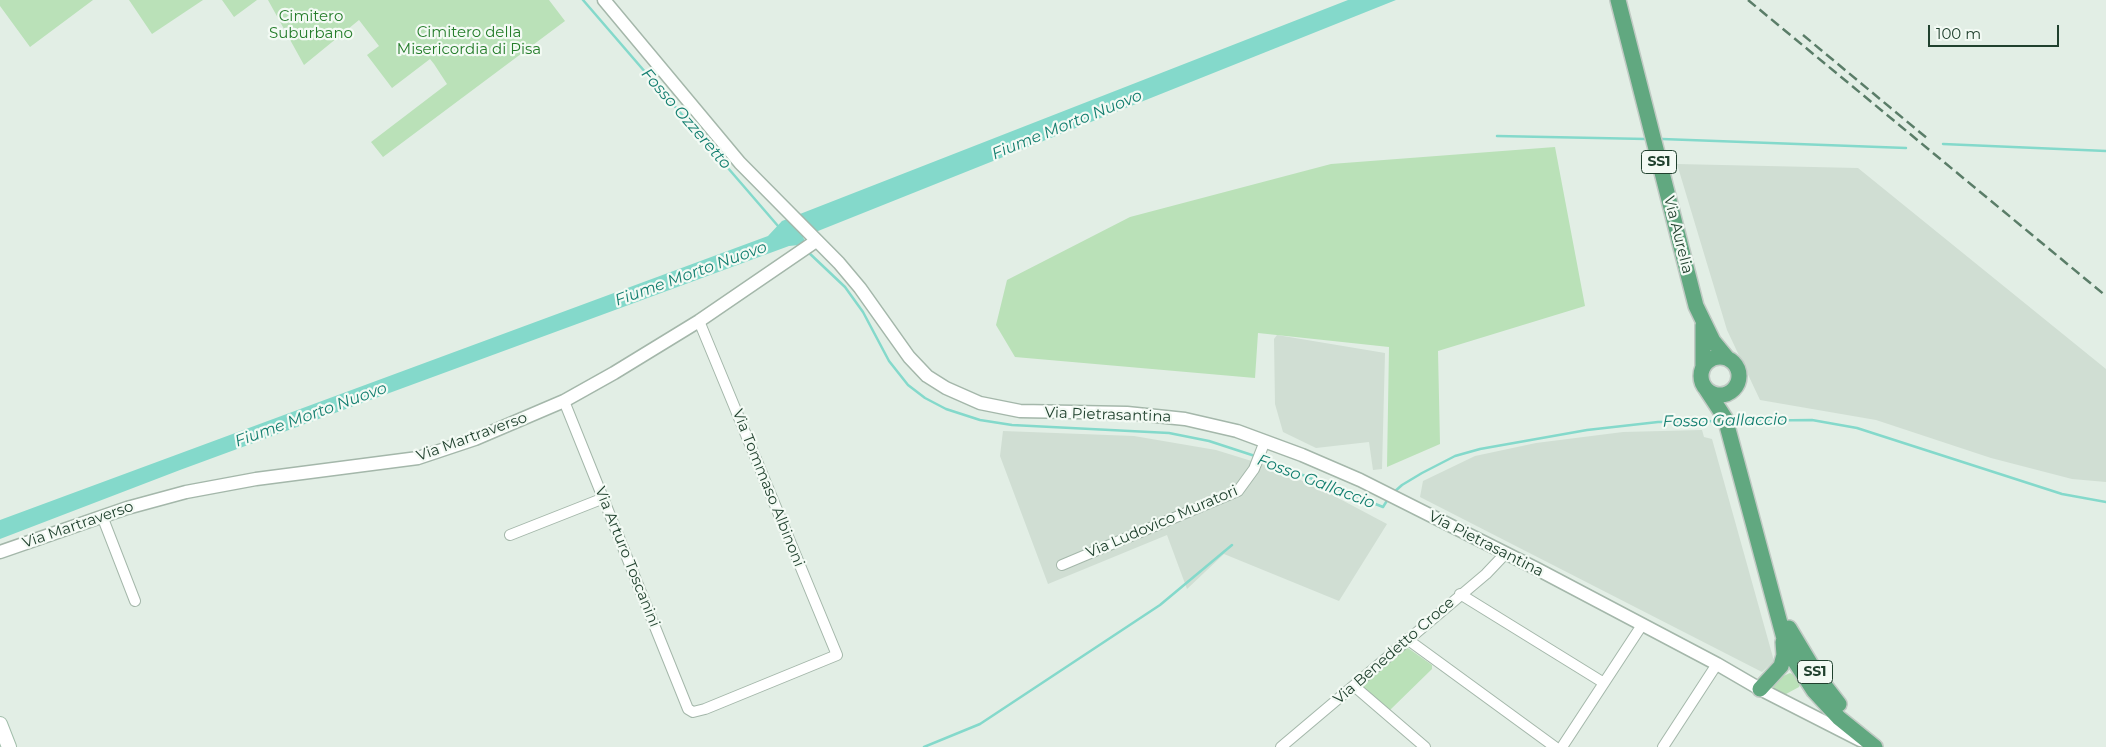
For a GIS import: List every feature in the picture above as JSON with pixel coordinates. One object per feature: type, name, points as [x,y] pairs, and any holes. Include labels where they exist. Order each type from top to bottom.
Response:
[{"type":"main road","name":"Via Aurelia","points":[[1618,0],[1696,306],[1703,324],[1727,358]]},
{"type":"main road","name":"Via Aurelia","points":[[1703,324],[1703,367]]},
{"type":"main road","points":[[1703,367],[1713,358],[1727,358]]},
{"type":"main road","name":"SS1","points":[[1725,418],[1733,389],[1738,380],[1738,371],[1734,363],[1727,358]]},
{"type":"main road","name":"SS1","points":[[1703,367],[1701,377],[1704,386],[1725,418],[1771,593],[1782,631],[1794,660],[1814,691],[1839,718],[1874,747]]},
{"type":"main road","points":[[1704,386],[1718,394],[1728,393],[1733,389]]},
{"type":"main road","name":"SS1","points":[[1771,593],[1796,642],[1828,691],[1854,720],[1888,747]]},
{"type":"main road","points":[[1760,689],[1775,674],[1783,662],[1782,631]]},
{"type":"main road","points":[[0,724],[9,747]]},
{"type":"street","name":"Via Pietrasantina","points":[[604,0],[740,163],[792,217],[813,242],[839,263],[860,288],[912,361],[937,383],[962,396],[990,406],[1020,411],[1127,413],[1185,419],[1265,441],[1338,470],[1404,502],[1874,747]]},
{"type":"street","name":"Via Martraverso","points":[[0,552],[102,516],[186,492],[256,479],[418,458],[474,439],[564,401],[699,321],[799,254],[813,242]]},
{"type":"street","name":"Via Tommaso Albinoni","points":[[693,712],[705,710],[836,655],[699,321]]},
{"type":"street","name":"Via Arturo Toscanini","points":[[564,401],[686,706],[693,712]]},
{"type":"street","name":"Via Ludovico Muratori","points":[[1062,565],[1243,487],[1255,466],[1265,441]]},
{"type":"street","points":[[510,535],[604,498]]},
{"type":"street","points":[[102,516],[135,601]]},
{"type":"street","name":"Via Benedetto Croce","points":[[1286,746],[1407,639],[1486,574],[1505,554]]},
{"type":"street","points":[[1460,594],[1604,684]]},
{"type":"street","points":[[1562,747],[1642,625]]},
{"type":"street","points":[[1407,639],[1555,747]]},
{"type":"street","points":[[1663,747],[1718,664]]},
{"type":"street","points":[[1354,686],[1426,747]]},
{"type":"shaded area","points":[[1677,164],[1858,168],[2106,369],[2106,482],[2072,479],[1991,458],[1876,420],[1760,400],[1727,330]]},
{"type":"shaded area","points":[[1277,335],[1385,353],[1382,469],[1373,470],[1369,442],[1316,448],[1283,432],[1275,404],[1274,339]]},
{"type":"shaded area","points":[[1702,430],[1704,437],[1712,439],[1774,661],[1762,672],[1420,497],[1423,481],[1475,456],[1536,443],[1623,432]]},
{"type":"shaded area","points":[[1003,431],[1134,436],[1216,450],[1271,467],[1323,490],[1387,524],[1339,601],[1224,554],[1187,589],[1167,535],[1048,584],[1000,456]]},
{"type":"green space","points":[[0,0],[93,0],[30,47],[0,6]]},
{"type":"green space","points":[[129,0],[203,0],[152,34]]},
{"type":"green space","name":"Cimitero Suburbano","points":[[222,0],[257,0],[234,17]]},
{"type":"green space","name":"Cimitero della Misericordia di Pisa","points":[[268,0],[549,0],[565,21],[383,157],[371,142],[447,84],[434,64],[430,59],[392,88],[367,55],[379,46],[359,20],[304,65]]},
{"type":"green space","points":[[1555,147],[1585,306],[1438,351],[1440,444],[1387,467],[1389,347],[1258,333],[1255,378],[1015,357],[996,325],[1007,280],[1130,217],[1331,164]]},
{"type":"green space","points":[[1404,648],[1408,648],[1432,665],[1432,669],[1390,710],[1363,688],[1363,684]]},
{"type":"green space","points":[[1790,673],[1797,676],[1801,682],[1799,687],[1786,694],[1774,692],[1774,685],[1781,677]]},
{"type":"water","name":"Fiume Morto Nuovo","points":[[1348,0],[1396,0],[803,237],[805,241],[799,245],[789,246],[180,470],[0,539],[0,520],[768,236],[782,221]]},
{"type":"waterway","name":"Fosso Ozzeretto","points":[[583,0],[778,226]]},
{"type":"waterway","points":[[1497,136],[1646,139]]},
{"type":"waterway","points":[[1662,139],[1906,148]]},
{"type":"waterway","points":[[1943,144],[2106,151]]},
{"type":"waterway","name":"Fosso Gallaccio","points":[[807,251],[845,287],[863,312],[889,361],[908,385],[925,398],[946,409],[980,420],[1012,425],[1169,433],[1209,441],[1255,456]]},
{"type":"waterway","name":"Fosso Gallaccio","points":[[1732,421],[1812,420],[1857,428],[2062,494],[2106,502]]},
{"type":"waterway","name":"Fosso Gallaccio","points":[[1393,493],[1422,473],[1455,456],[1480,449],[1587,430],[1658,422],[1722,421]]},
{"type":"waterway","name":"Fosso Gallaccio","points":[[1260,458],[1383,507],[1388,499]]},
{"type":"waterway","points":[[924,747],[980,724],[1160,605],[1232,545]]},
{"type":"railway","points":[[1748,0],[2106,296]]},
{"type":"railway","points":[[1803,35],[1928,139]]}]
